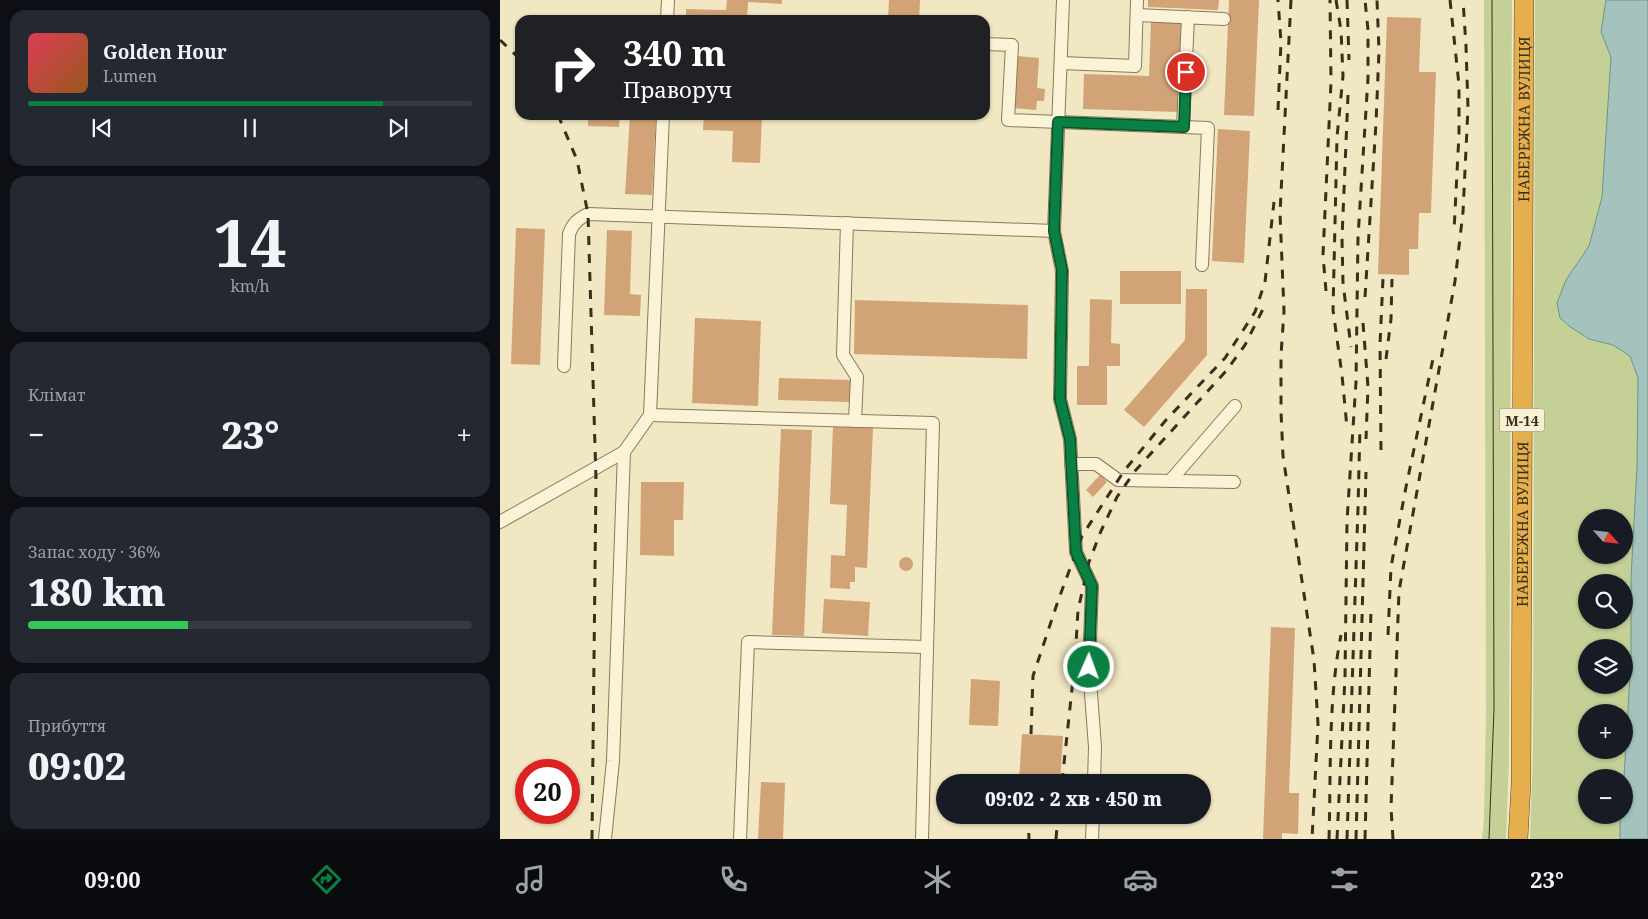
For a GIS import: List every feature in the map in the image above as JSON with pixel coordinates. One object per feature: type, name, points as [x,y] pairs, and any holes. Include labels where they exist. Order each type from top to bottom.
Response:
[{"type":"highway","name":"НАБЕРЕЖНА ВУЛИЦЯ","points":[[1518,839],[1521,775],[1524,0]]},
{"type":"lane","points":[[668,0],[668,15]]},
{"type":"lane","points":[[1063,0],[1054,231],[1062,270],[1060,399],[1070,439],[1076,552],[1092,586],[1089,667],[1095,747],[1094,774]]},
{"type":"lane","points":[[1061,64],[1135,66],[1137,0]]},
{"type":"lane","points":[[1137,15],[1224,19]]},
{"type":"lane","points":[[1184,127],[1188,17]]},
{"type":"lane","points":[[990,44],[1012,45],[1008,120],[1208,128],[1202,265]]},
{"type":"lane","points":[[500,522],[624,452],[650,415],[663,120]]},
{"type":"lane","points":[[564,366],[569,234],[572,225],[579,218],[588,214],[1054,231]]},
{"type":"lane","points":[[847,223],[843,355],[857,377],[855,420]]},
{"type":"lane","points":[[1170,481],[1235,406]]},
{"type":"lane","points":[[650,415],[933,423],[922,839]]},
{"type":"lane","points":[[605,839],[613,761],[624,452]]},
{"type":"lane","points":[[1071,464],[1096,464],[1118,480],[1234,482]]},
{"type":"lane","points":[[740,839],[748,642],[928,647]]},
{"type":"lane","points":[[1092,824],[1092,839]]},
{"type":"green space","points":[[1484,0],[1512,0],[1509,759],[1506,839],[1482,839],[1486,714]]},
{"type":"green space","points":[[1535,0],[1606,0],[1601,32],[1611,57],[1602,197],[1589,246],[1566,280],[1560,318],[1589,339],[1613,345],[1630,356],[1638,378],[1637,466],[1633,541],[1633,509],[1578,509],[1578,564],[1632,564],[1631,574],[1578,574],[1578,629],[1631,629],[1631,639],[1578,639],[1578,694],[1629,694],[1628,704],[1578,704],[1578,759],[1625,759],[1624,769],[1578,769],[1578,824],[1620,824],[1620,839],[1530,839],[1533,751]]},
{"type":"water","points":[[1606,0],[1648,0],[1648,839],[1620,839],[1620,824],[1633,824],[1633,769],[1624,769],[1625,759],[1633,759],[1633,704],[1628,704],[1629,694],[1633,694],[1633,639],[1631,639],[1631,629],[1633,629],[1633,574],[1631,574],[1637,466],[1638,378],[1630,356],[1613,345],[1589,339],[1569,326],[1560,318],[1557,303],[1566,280],[1589,246],[1602,197],[1611,57],[1601,32]]},
{"type":"building","points":[[727,0],[782,0],[782,4],[748,2],[747,15],[686,15],[686,9],[726,10]]},
{"type":"building","points":[[889,0],[920,0],[919,15],[888,15]]},
{"type":"building","points":[[1148,0],[1219,0],[1218,10],[1148,7]]},
{"type":"building","points":[[1229,0],[1259,0],[1254,116],[1224,115]]},
{"type":"building","points":[[1387,17],[1421,18],[1419,72],[1436,72],[1431,213],[1419,213],[1418,249],[1409,249],[1409,275],[1378,274]]},
{"type":"building","points":[[1151,22],[1181,23],[1178,112],[1083,109],[1084,74],[1149,76]]},
{"type":"building","points":[[1017,56],[1039,58],[1037,88],[1045,89],[1044,101],[1037,101],[1036,110],[1013,108]]},
{"type":"building","points":[[588,120],[620,120],[619,127],[588,126]]},
{"type":"building","points":[[630,120],[656,120],[652,195],[625,194]]},
{"type":"building","points":[[704,120],[762,120],[760,163],[732,162],[733,131],[703,130]]},
{"type":"building","points":[[1218,129],[1250,131],[1244,263],[1212,261]]},
{"type":"building","points":[[516,228],[545,229],[540,365],[511,364]]},
{"type":"building","points":[[607,230],[632,231],[630,294],[641,295],[640,316],[604,315]]},
{"type":"building","points":[[1120,271],[1181,271],[1181,304],[1120,304]]},
{"type":"building","points":[[1186,289],[1207,289],[1207,355],[1144,427],[1124,410],[1185,340]]},
{"type":"building","points":[[1090,299],[1112,300],[1111,343],[1120,344],[1120,366],[1107,366],[1107,405],[1077,405],[1077,366],[1089,366]]},
{"type":"building","points":[[855,300],[1028,305],[1027,359],[854,354]]},
{"type":"building","points":[[695,318],[761,321],[758,406],[692,403]]},
{"type":"building","points":[[779,378],[851,380],[850,402],[778,400]]},
{"type":"building","points":[[833,427],[873,428],[867,568],[855,567],[855,582],[850,582],[850,589],[830,588],[831,555],[845,556],[847,505],[830,504]]},
{"type":"building","points":[[781,429],[812,430],[804,636],[772,635]]},
{"type":"building","points":[[1100,475],[1107,482],[1093,497],[1086,490]]},
{"type":"building","points":[[641,482],[684,482],[683,520],[674,520],[674,556],[640,555]]},
{"type":"building","points":[[903,557],[909,557],[913,564],[909,571],[903,571],[899,567],[899,561]]},
{"type":"building","points":[[824,599],[870,602],[868,636],[822,633]]},
{"type":"building","points":[[1271,627],[1295,628],[1289,793],[1299,793],[1298,834],[1282,833],[1282,839],[1263,839]]},
{"type":"building","points":[[971,679],[1000,681],[998,726],[969,725]]},
{"type":"building","points":[[1022,734],[1063,736],[1061,774],[1020,774]]},
{"type":"building","points":[[761,782],[785,783],[783,839],[758,839]]},
{"type":"tram line","points":[[1489,839],[1494,709],[1492,0]]},
{"type":"railway","points":[[1278,0],[1281,42],[1278,110]]},
{"type":"railway","points":[[1291,0],[1280,213],[1284,311],[1281,355],[1281,412],[1283,456],[1314,660],[1318,724],[1312,839]]},
{"type":"railway","points":[[1326,291],[1323,255],[1331,82],[1330,0]]},
{"type":"railway","points":[[1336,0],[1341,30],[1343,76],[1337,137],[1333,310],[1347,428]]},
{"type":"railway","points":[[1347,0],[1349,60]]},
{"type":"railway","points":[[1337,839],[1345,677],[1347,521],[1356,382],[1358,237],[1368,78],[1368,30],[1365,0]]},
{"type":"railway","points":[[1365,297],[1379,51],[1377,0]]},
{"type":"railway","points":[[1450,0],[1459,85],[1459,134],[1454,231]]},
{"type":"railway","points":[[1393,839],[1391,808],[1399,591],[1455,281],[1463,212],[1468,108],[1463,0]]},
{"type":"railway","points":[[500,40],[515,54]]},
{"type":"railway","points":[[1348,95],[1342,238],[1343,283],[1351,347]]},
{"type":"railway","points":[[560,120],[577,160],[588,214],[596,479],[592,839]]},
{"type":"railway","points":[[1031,734],[1033,676],[1082,536],[1124,471],[1166,420],[1225,358],[1255,312],[1265,282],[1274,202]]},
{"type":"railway","points":[[1381,450],[1380,344],[1383,278]]},
{"type":"railway","points":[[1386,359],[1391,319],[1392,279]]},
{"type":"railway","points":[[1063,774],[1075,661],[1078,610],[1089,562],[1101,531],[1117,497],[1135,471],[1226,371],[1245,345],[1264,307]]},
{"type":"railway","points":[[1363,323],[1368,387],[1366,439]]},
{"type":"railway","points":[[1388,635],[1391,567],[1434,354]]},
{"type":"railway","points":[[1347,839],[1360,427]]},
{"type":"railway","points":[[1356,839],[1366,472]]},
{"type":"railway","points":[[1365,839],[1371,609]]},
{"type":"railway","points":[[1329,839],[1332,711],[1341,635]]},
{"type":"railway","points":[[1028,824],[1029,839]]},
{"type":"railway","points":[[1056,839],[1057,824]]},
{"type":"route","points":[[1089,667],[1092,586],[1076,552],[1070,439],[1060,399],[1062,270],[1054,231],[1058,122],[1184,127],[1186,72]]}]
